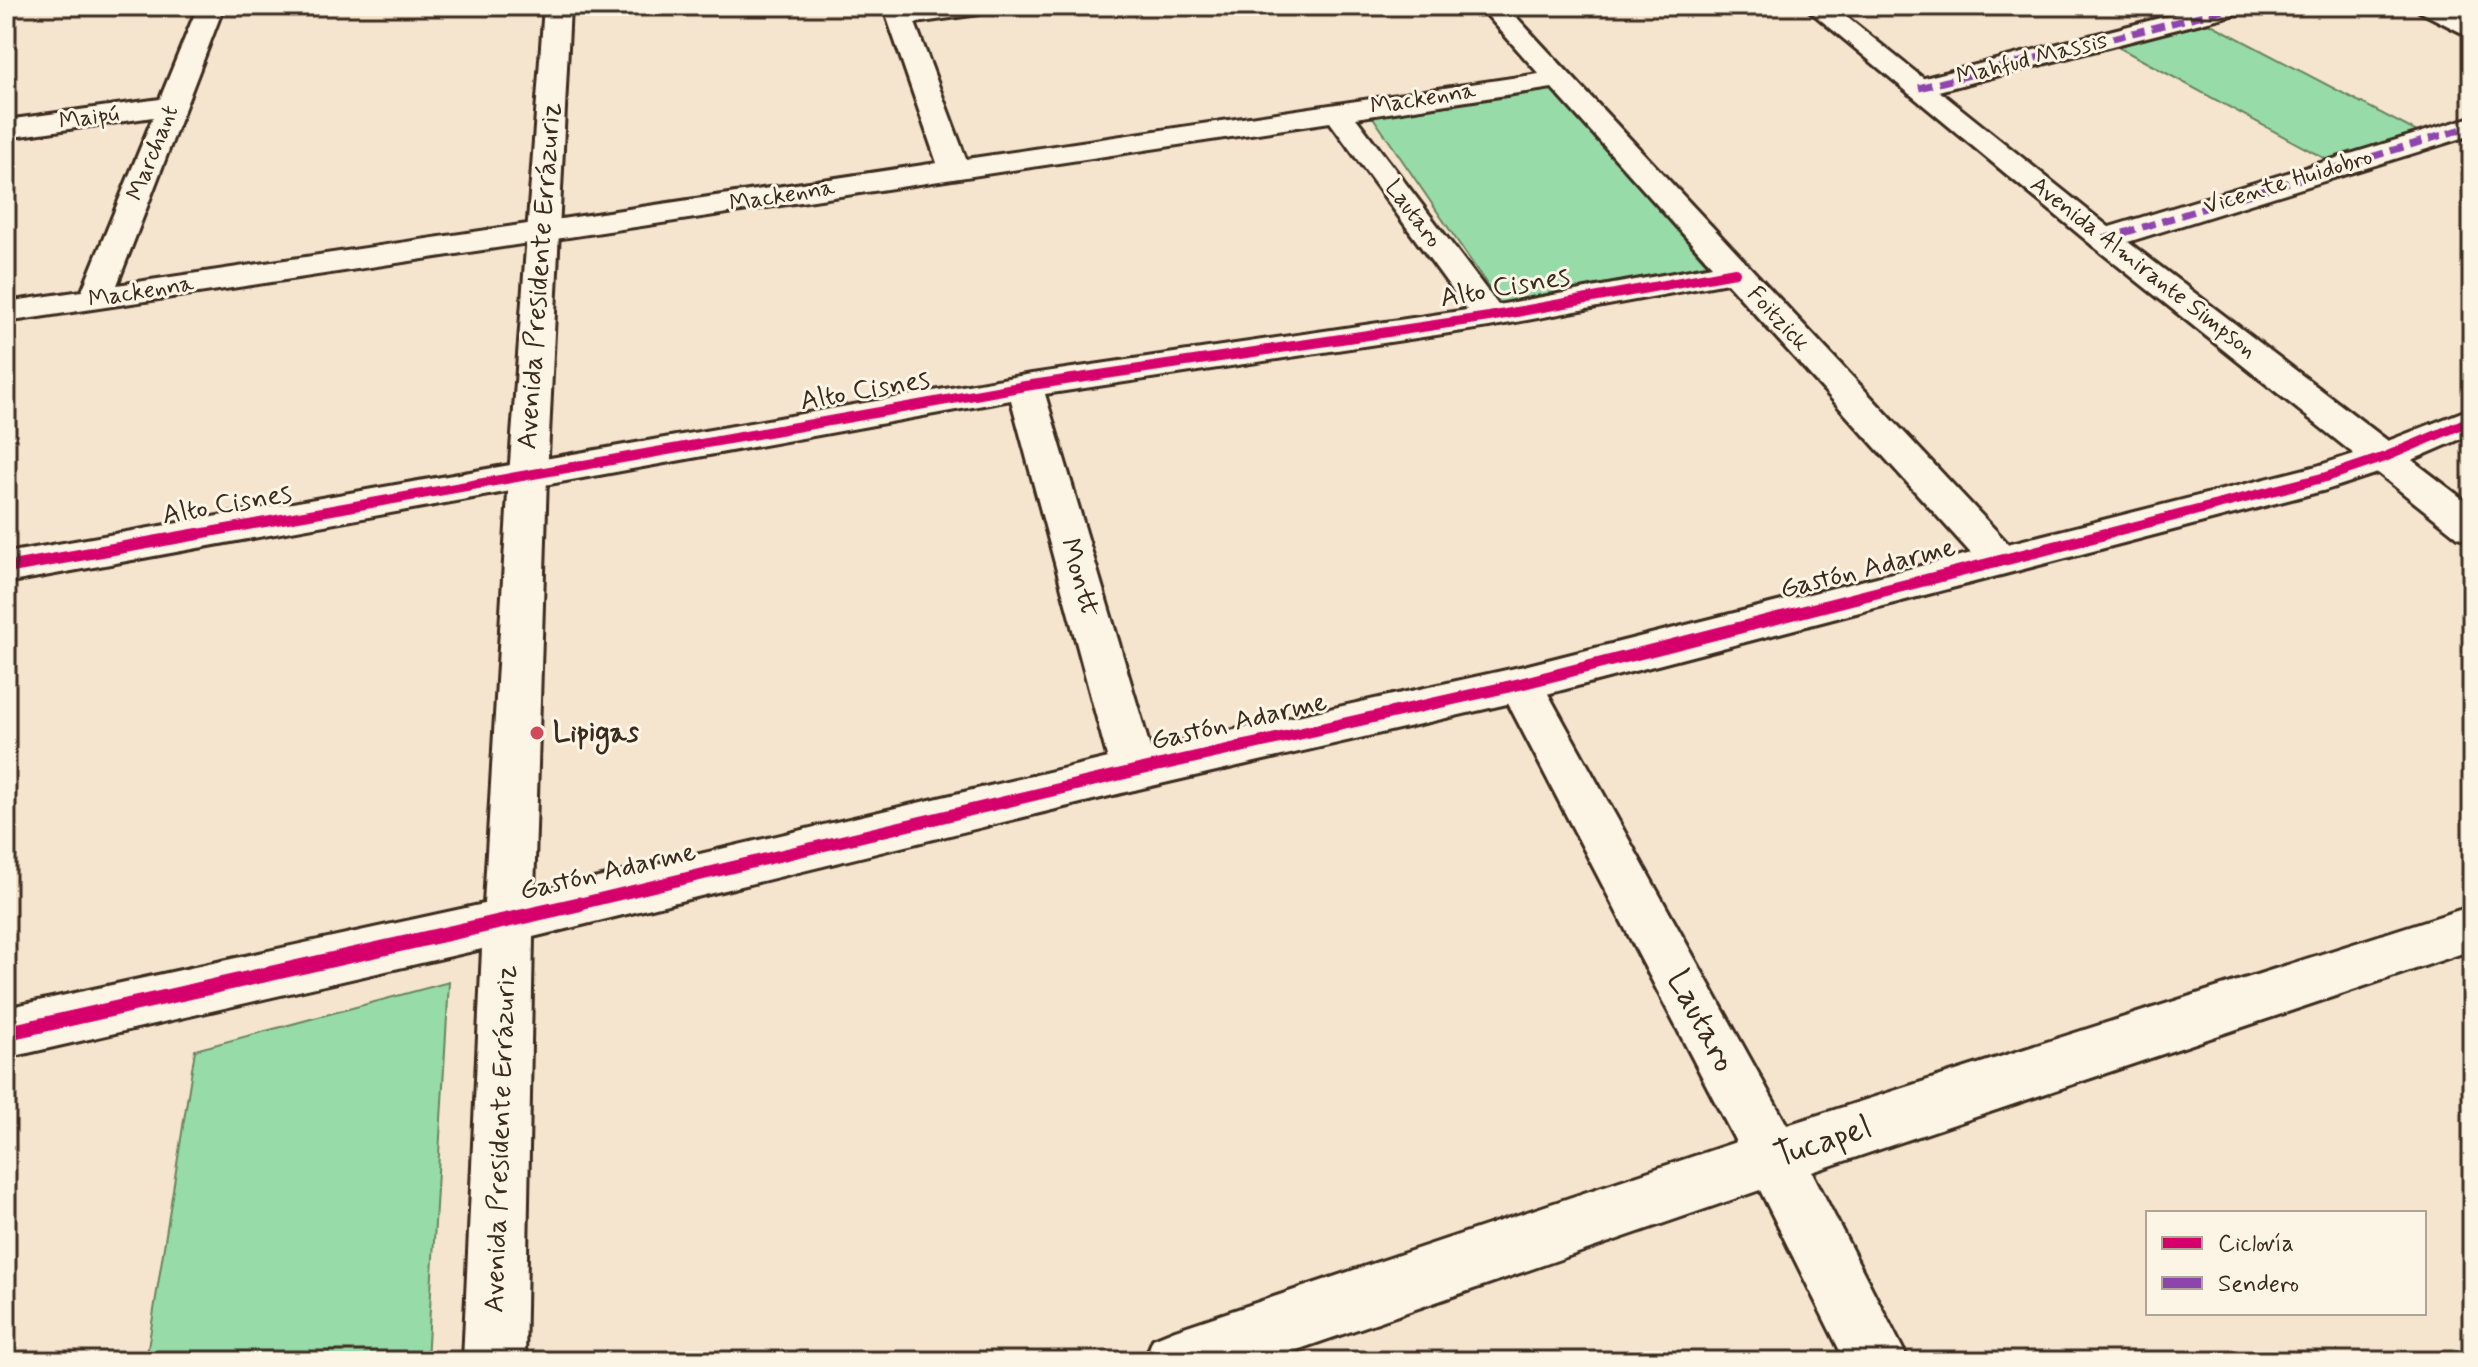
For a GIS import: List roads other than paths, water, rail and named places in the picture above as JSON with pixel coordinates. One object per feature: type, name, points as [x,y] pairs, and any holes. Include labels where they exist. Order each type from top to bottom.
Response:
[{"type":"street","name":"Marchant","points":[[95,299],[211,6]]},
{"type":"street","name":"Avenida Presidente Errázuriz","points":[[494,1361],[508,921],[528,476],[557,6]]},
{"type":"street","points":[[955,170],[897,12],[979,6]]},
{"type":"street","name":"Foitzick","points":[[1492,6],[2000,560]]},
{"type":"street","name":"Avenida Almirante Simpson","points":[[1817,6],[2104,239],[2472,527]]},
{"type":"street","name":"Mahfud Massis","points":[[1919,88],[2238,6]]},
{"type":"street","points":[[2428,6],[2472,30]]},
{"type":"street","name":"Mackenna","points":[[6,312],[1558,79]]},
{"type":"street","name":"Maipú","points":[[6,129],[171,106]]},
{"type":"street","name":"Lautaro","points":[[1337,112],[1489,317]]},
{"type":"street","name":"Vicente Huidobro","points":[[2104,239],[2472,126]]},
{"type":"street","name":"Alto Cisnes","points":[[6,568],[1025,386],[1489,317],[1735,272]]},
{"type":"street","name":"Montt","points":[[1025,386],[1134,771]]},
{"type":"street","name":"Gastón Adarme","points":[[6,1033],[508,921],[1134,771],[1520,684],[2326,477],[2385,457],[2472,420]]},
{"type":"street","name":"Lautaro","points":[[1520,684],[1774,1157],[1878,1361]]},
{"type":"street","name":"Tucapel","points":[[1175,1361],[1774,1157],[2472,928]]},
{"type":"place","name":"Lipigas","points":[[537,733]]}]
